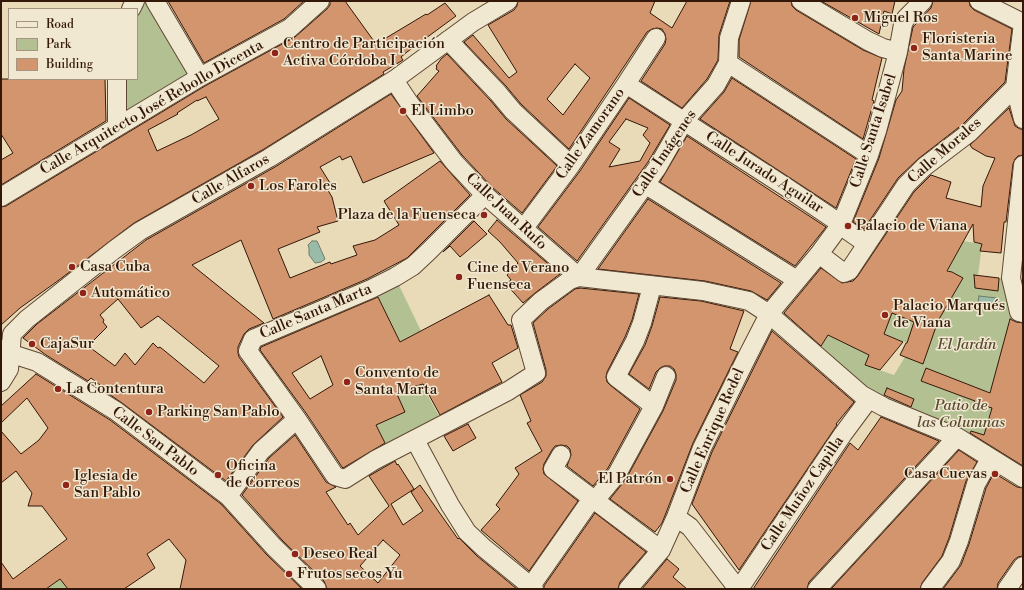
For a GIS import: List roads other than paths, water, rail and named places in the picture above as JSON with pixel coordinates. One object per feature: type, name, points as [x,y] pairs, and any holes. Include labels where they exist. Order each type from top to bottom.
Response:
[{"type":"street","points":[[155,1],[200,77]]},
{"type":"street","name":"Calle Arquitecto José Rebollo Dicenta","points":[[1,197],[200,77],[290,28],[320,1]]},
{"type":"street","name":"Calle Alfaros","points":[[1,382],[9,369],[5,351],[12,334],[27,319],[114,250],[140,231],[269,158],[394,80],[473,22],[508,1]]},
{"type":"street","name":"Calle Imágenes","points":[[579,277],[646,185],[684,121],[716,85],[728,63],[729,38],[741,1]]},
{"type":"street","points":[[801,1],[868,41],[883,48],[898,52]]},
{"type":"street","name":"Calle Santa Isabel","points":[[769,314],[797,280],[822,256],[843,226],[869,155],[898,52],[903,24],[906,18],[923,1]]},
{"type":"street","points":[[984,3],[1023,23],[1019,86],[1023,119]]},
{"type":"street","name":"Calle Zamorano","points":[[524,228],[571,165],[656,38]]},
{"type":"street","points":[[448,40],[513,111],[571,165]]},
{"type":"street","points":[[728,63],[869,155]]},
{"type":"street","points":[[117,80],[117,127]]},
{"type":"street","name":"Calle Juan Rufo","points":[[394,80],[410,104],[454,162],[485,195],[579,277]]},
{"type":"street","name":"Calle Jurado Aguilar","points":[[626,84],[786,186],[868,242]]},
{"type":"street","name":"Calle Morales","points":[[868,242],[906,185],[924,167],[970,132],[1019,86]]},
{"type":"street","points":[[1023,165],[1011,278],[1019,312],[1023,313]]},
{"type":"street","points":[[646,185],[797,280]]},
{"type":"street","name":"Calle Santa Marta","points":[[485,195],[413,266],[371,289],[253,339],[248,351],[297,419],[335,476],[345,479],[375,460],[508,391],[536,373],[521,320],[541,301],[570,280],[579,277]]},
{"type":"street","name":"Calle Morales","points":[[822,256],[823,261],[845,276],[853,273],[874,241],[868,242]]},
{"type":"street","points":[[579,277],[703,291],[749,301],[769,314],[862,395],[884,407],[957,437],[990,459],[1022,474]]},
{"type":"street","points":[[652,286],[642,323],[635,341],[616,377],[654,406]]},
{"type":"street","name":"Calle Enrique Redel","points":[[628,589],[661,550],[676,518],[702,448],[769,314]]},
{"type":"street","name":"Calle San Pablo","points":[[5,351],[37,362],[116,411],[228,496],[274,547],[317,589]]},
{"type":"street","points":[[416,440],[450,505],[467,532],[484,548],[533,587],[591,500],[597,498],[617,474],[654,406],[666,376]]},
{"type":"street","name":"Calle Muñoz Capilla","points":[[739,589],[843,434],[869,399]]},
{"type":"street","points":[[228,496],[261,451],[297,419]]},
{"type":"street","points":[[817,589],[957,437]]},
{"type":"street","points":[[561,455],[553,469],[661,550]]},
{"type":"street","points":[[930,589],[951,561],[959,541],[976,484],[990,459]]},
{"type":"street","points":[[676,518],[690,527],[739,589]]},
{"type":"street","points":[[1007,589],[1023,566]]},
{"type":"place","name":"Miguel Ros","points":[[855,18]]},
{"type":"place","name":"Floristeria Santa Marine","points":[[914,48]]},
{"type":"place","name":"Centro de Participación Activa Córdoba I","points":[[275,53]]},
{"type":"place","name":"El Limbo","points":[[403,111]]},
{"type":"place","name":"Los Faroles","points":[[251,186]]},
{"type":"place","name":"Plaza de la Fuenseca","points":[[484,215]]},
{"type":"place","name":"Palacio de Viana","points":[[848,226]]},
{"type":"place","name":"Casa Cuba","points":[[72,267]]},
{"type":"place","name":"Cine de Verano Fuenseca","points":[[459,277]]},
{"type":"place","name":"Automático","points":[[83,293]]},
{"type":"place","name":"Palacio Marqués de Viana","points":[[885,315]]},
{"type":"place","name":"CajaSur","points":[[32,344]]},
{"type":"place","name":"Convento de Santa Marta","points":[[347,382]]},
{"type":"place","name":"La Contentura","points":[[58,389]]},
{"type":"place","name":"Parking San Pablo","points":[[149,412]]},
{"type":"place","name":"Casa Cuevas","points":[[995,474]]},
{"type":"place","name":"Oficina de Correos","points":[[218,475]]},
{"type":"place","name":"El Patrón","points":[[670,479]]},
{"type":"place","name":"Iglesia de San Pablo","points":[[66,485]]},
{"type":"place","name":"Deseo Real","points":[[295,554]]},
{"type":"place","name":"Frutos secos Yu","points":[[289,574]]},
{"type":"park label","name":"El Jardín","points":[[967,345]]},
{"type":"park label","name":"Patio de las Columnas","points":[[961,414]]}]
